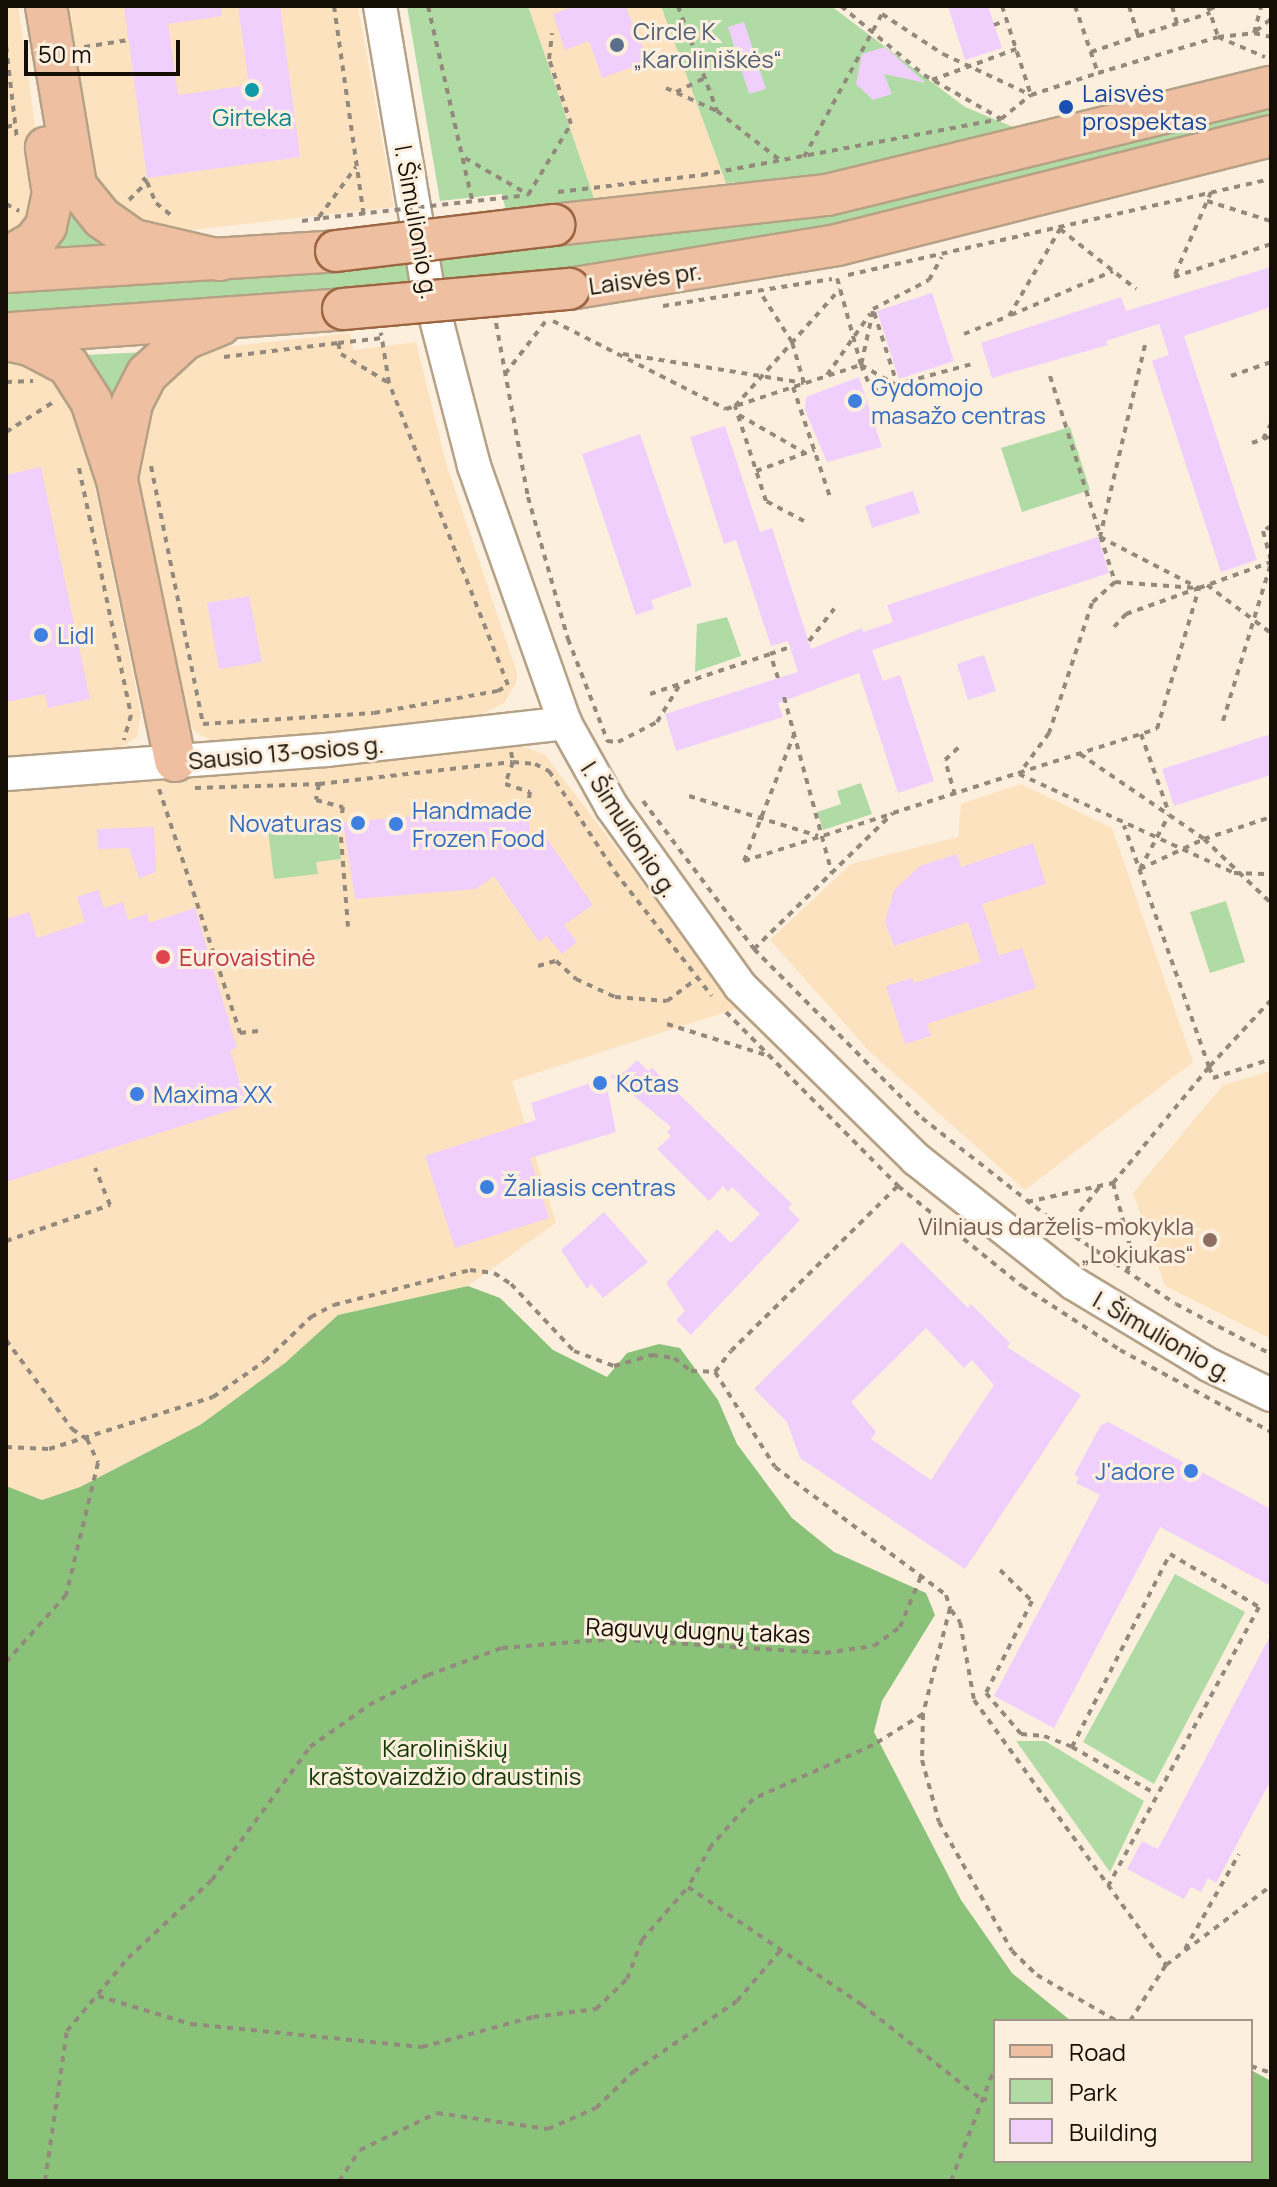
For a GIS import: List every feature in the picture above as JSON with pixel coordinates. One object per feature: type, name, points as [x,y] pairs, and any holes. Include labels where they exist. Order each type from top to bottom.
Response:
[{"type":"main road","points":[[6,258],[41,235],[53,194],[24,6]]},
{"type":"main road","points":[[46,6],[76,186],[102,218],[134,240],[220,260]]},
{"type":"main road","points":[[6,272],[220,260],[336,229],[554,225],[827,195],[1268,72]]},
{"type":"main road","name":"Laisvės pr.","points":[[6,333],[234,319],[361,315],[569,289],[837,245],[1271,136]]},
{"type":"main road","points":[[166,772],[133,470],[132,403],[147,374],[185,339],[234,319]]},
{"type":"main road","points":[[6,340],[53,354],[83,380],[133,470]]},
{"type":"street","name":"I. Šimulionio g.","points":[[380,6],[427,284],[455,403],[565,723],[612,807],[689,919],[740,986],[857,1105],[995,1226],[1073,1283],[1209,1365],[1271,1395]]},
{"type":"street","name":"Sausio 13-osios g.","points":[[6,774],[166,772],[565,723]]},
{"type":"path","points":[[334,6],[356,167],[336,229]]},
{"type":"path","points":[[428,6],[465,158],[476,220]]},
{"type":"path","points":[[678,6],[717,111]]},
{"type":"path","points":[[841,6],[932,80],[1001,119]]},
{"type":"path","points":[[804,157],[887,6]]},
{"type":"path","points":[[1002,6],[1031,95]]},
{"type":"path","points":[[1075,6],[1098,73]]},
{"type":"path","points":[[1129,6],[1138,36]]},
{"type":"path","points":[[1172,6],[1177,23]]},
{"type":"path","points":[[1091,52],[1218,6]]},
{"type":"path","points":[[1254,33],[1261,6]]},
{"type":"path","points":[[1209,9],[1218,37],[1268,72]]},
{"type":"path","points":[[882,14],[967,67],[1031,95]]},
{"type":"path","points":[[1254,33],[1271,19]]},
{"type":"path","points":[[994,25],[1007,20]]},
{"type":"path","points":[[528,195],[571,124],[549,59],[552,33]]},
{"type":"path","points":[[336,229],[528,195],[781,161],[1001,119],[1031,95],[1098,73],[1218,37],[1254,33],[1271,37]]},
{"type":"path","points":[[81,47],[128,40]]},
{"type":"path","points":[[932,80],[1016,49]]},
{"type":"path","points":[[676,92],[705,78]]},
{"type":"path","points":[[666,88],[717,111],[781,161]]},
{"type":"path","points":[[6,127],[15,125]]},
{"type":"path","points":[[465,158],[528,195]]},
{"type":"path","points":[[336,229],[356,167]]},
{"type":"path","points":[[140,175],[147,182],[156,203],[179,224]]},
{"type":"path","points":[[124,205],[147,182]]},
{"type":"path","points":[[1211,192],[1174,277],[1271,244]]},
{"type":"path","points":[[1207,201],[1271,221]]},
{"type":"path","points":[[1009,316],[1060,229],[1136,289]]},
{"type":"path","points":[[826,376],[855,343],[873,309],[929,280],[942,257]]},
{"type":"path","points":[[964,334],[1113,271]]},
{"type":"path","points":[[837,278],[861,365],[872,391],[898,387],[972,364]]},
{"type":"path","points":[[735,406],[840,289]]},
{"type":"path","points":[[760,292],[792,342],[804,383]]},
{"type":"path","points":[[861,365],[873,309]]},
{"type":"path","points":[[873,309],[898,387]]},
{"type":"path","points":[[493,312],[528,497],[568,639],[607,741],[618,742],[657,722],[680,684]]},
{"type":"path","points":[[133,470],[203,724],[374,713],[498,691],[508,685],[361,315]]},
{"type":"path","points":[[505,374],[547,318],[726,409],[861,365],[898,387]]},
{"type":"path","points":[[211,359],[338,343],[341,354],[389,383]]},
{"type":"path","points":[[1100,537],[1145,345]]},
{"type":"path","points":[[617,354],[764,374],[804,383]]},
{"type":"path","points":[[1231,376],[1271,362]]},
{"type":"path","points":[[1050,376],[1115,582]]},
{"type":"path","points":[[6,432],[64,396],[62,385],[83,380]]},
{"type":"path","points":[[793,387],[831,500]]},
{"type":"path","points":[[735,406],[766,501],[804,521]]},
{"type":"path","points":[[737,414],[805,453]]},
{"type":"path","points":[[1263,439],[1271,424]]},
{"type":"path","points":[[1252,443],[1271,436]]},
{"type":"path","points":[[756,471],[814,450]]},
{"type":"path","points":[[76,454],[131,715],[131,728],[122,744]]},
{"type":"path","points":[[1223,721],[1256,621],[1271,562],[1263,531],[1271,526]]},
{"type":"path","points":[[1100,537],[1199,588]]},
{"type":"path","points":[[1114,627],[1126,614],[1271,562]]},
{"type":"path","points":[[1019,774],[1049,733],[1092,603],[1115,582],[1199,588]]},
{"type":"path","points":[[1207,585],[1271,633]]},
{"type":"path","points":[[794,733],[763,819],[744,861],[1157,729],[1199,588]]},
{"type":"path","points":[[809,641],[834,609]]},
{"type":"path","points":[[650,694],[790,647]]},
{"type":"path","points":[[770,654],[778,678]]},
{"type":"path","points":[[784,697],[832,874]]},
{"type":"path","points":[[1140,869],[1169,815],[1141,734]]},
{"type":"path","points":[[955,795],[945,760],[960,746]]},
{"type":"path","points":[[1080,754],[1204,839],[1234,873],[1271,903]]},
{"type":"path","points":[[513,762],[505,784],[530,792],[528,804]]},
{"type":"path","points":[[226,790],[319,784],[513,762],[549,771],[615,872],[698,978],[667,1001],[615,997],[576,979],[556,961],[538,966]]},
{"type":"path","points":[[166,772],[163,810],[240,1033],[259,1031]]},
{"type":"path","points":[[1019,774],[1234,873],[1271,874]]},
{"type":"path","points":[[319,784],[316,800],[343,807],[340,825],[348,927]]},
{"type":"path","points":[[635,791],[754,949],[880,1080],[1065,1230],[1127,1272],[1271,1354]]},
{"type":"path","points":[[689,796],[820,837]]},
{"type":"path","points":[[754,949],[893,813]]},
{"type":"path","points":[[1140,869],[1204,839],[1271,817]]},
{"type":"path","points":[[1123,824],[1213,1078],[1271,1059]]},
{"type":"path","points":[[1027,1202],[1113,1183],[1209,1067],[1271,1000]]},
{"type":"path","points":[[667,1024],[768,1056]]},
{"type":"path","points":[[6,1241],[110,1205],[95,1168]]},
{"type":"path","points":[[1113,1183],[1132,1254],[1127,1272]]},
{"type":"path","points":[[1065,1230],[1101,1185]]},
{"type":"path","points":[[715,1372],[731,1351],[898,1186]]},
{"type":"path","points":[[6,1447],[49,1449],[213,1397],[265,1361],[311,1317],[334,1305],[470,1270],[494,1273],[511,1284],[574,1351],[614,1366],[652,1355],[674,1358],[691,1371],[715,1372]]},
{"type":"path","points":[[6,1340],[72,1429],[87,1439],[98,1463],[66,1595],[6,1662]]},
{"type":"path","points":[[1120,1350],[1271,1432]]},
{"type":"path","points":[[715,1372],[775,1467],[922,1574],[946,1595],[950,1608],[960,1622],[974,1700],[1166,1965]]},
{"type":"path","points":[[1072,1747],[1170,1554],[1259,1607],[1108,1886]]},
{"type":"path","points":[[1000,1570],[1032,1601],[986,1693],[1021,1734],[1044,1736],[1072,1747],[1156,1794]]},
{"type":"path","name":"Raguvų dugnų takas","points":[[45,2181],[67,2031],[128,1958],[212,1880],[310,1747],[369,1705],[428,1675],[502,1648],[610,1639],[825,1653],[874,1646],[900,1627],[922,1574]]},
{"type":"path","points":[[950,1608],[923,1714],[928,1791],[997,1931],[1037,1975],[1114,2019]]},
{"type":"path","points":[[98,1996],[191,2024],[422,2047],[533,2017],[596,2009],[627,1979],[642,1940],[688,1887],[711,1846],[753,1799],[873,1745],[923,1714]]},
{"type":"path","points":[[1184,1951],[1239,1854]]},
{"type":"path","points":[[1131,2019],[1166,1965],[1271,1886]]},
{"type":"path","points":[[688,1887],[861,2004],[981,2099],[993,2100]]},
{"type":"path","points":[[339,2181],[360,2150],[437,2113],[548,2129],[596,2108],[633,2072],[737,2001],[780,1951]]},
{"type":"path","points":[[951,2181],[993,2072]]},
{"type":"shaded area","points":[[6,6],[18,6],[45,195],[6,250]]},
{"type":"shaded area","points":[[58,6],[358,6],[394,207],[156,234],[91,191]]},
{"type":"shaded area","points":[[528,6],[661,6],[726,183],[595,201]]},
{"type":"shaded area","points":[[350,333],[353,350],[416,342],[446,463],[517,673],[516,683],[504,703],[478,716],[391,729],[216,742],[195,732],[185,716],[134,472],[139,408],[190,351]]},
{"type":"shaded area","points":[[26,358],[76,393],[141,714],[137,737],[118,750],[6,758],[6,359]]},
{"type":"shaded area","points":[[513,742],[545,755],[738,1008],[512,1081],[556,1223],[468,1286],[338,1315],[285,1363],[200,1425],[80,1487],[42,1500],[6,1486],[6,789]]},
{"type":"shaded area","points":[[1021,784],[1112,828],[1193,1062],[1025,1190],[870,1052],[770,940],[851,864],[958,837],[961,804]]},
{"type":"shaded area","name":"Vilniaus darželis-mokykla „Lokiukas“","points":[[1271,1071],[1271,1339],[1165,1286],[1133,1193],[1223,1085]]},
{"type":"green space","points":[[407,6],[528,6],[595,201],[506,211],[502,194],[440,201]]},
{"type":"green space","points":[[661,6],[831,6],[965,107],[1018,129],[820,177],[726,183]]},
{"type":"green space","points":[[1271,108],[1271,120],[856,222],[617,264],[404,291],[6,321],[6,289],[993,174]]},
{"type":"green space","points":[[67,202],[118,249],[35,262]]},
{"type":"green space","points":[[147,352],[112,414],[98,373],[84,355]]},
{"type":"green space","points":[[1070,427],[1090,490],[1022,512],[1001,448]]},
{"type":"green space","points":[[727,617],[741,656],[695,672],[697,624]]},
{"type":"green space","points":[[861,783],[872,814],[823,830],[817,812],[841,804],[837,791]]},
{"type":"green space","points":[[336,822],[341,859],[316,862],[318,874],[274,879],[268,830]]},
{"type":"green space","points":[[1226,901],[1245,962],[1210,973],[1190,912]]},
{"type":"green space","name":"Karoliniškių kraštovaizdžio draustinis","points":[[468,1286],[500,1298],[553,1350],[607,1377],[627,1353],[659,1344],[680,1348],[718,1400],[737,1444],[792,1518],[834,1552],[926,1593],[935,1615],[882,1701],[874,1732],[961,1900],[1012,1973],[1069,2019],[993,2019],[993,2163],[1253,2163],[1253,2071],[1271,2081],[1271,2181],[6,2181],[6,1486],[42,1500],[80,1487],[200,1425],[285,1363],[338,1315]]},
{"type":"green space","points":[[1175,1574],[1245,1612],[1154,1784],[1083,1742]]},
{"type":"green space","points":[[1016,1741],[1045,1741],[1144,1801],[1110,1872]]},
{"type":"building","name":"Girteka","points":[[124,6],[221,6],[222,16],[168,24],[178,95],[249,85],[238,6],[280,6],[300,157],[147,178]]},
{"type":"building","name":"Circle K „Karoliniškės“","points":[[576,6],[625,6],[649,61],[602,78],[589,41],[565,50],[553,14]]},
{"type":"building","points":[[948,6],[988,6],[1002,48],[965,60]]},
{"type":"building","points":[[744,22],[766,89],[749,94],[728,27]]},
{"type":"building","points":[[885,47],[926,83],[884,74],[892,94],[873,100],[856,84],[862,54]]},
{"type":"building","points":[[1271,267],[1271,307],[1184,336],[1257,560],[1221,572],[1152,361],[1169,355],[1159,324],[1106,341],[1108,345],[992,378],[981,343],[1121,297],[1126,311]]},
{"type":"building","points":[[932,293],[954,361],[899,379],[877,311]]},
{"type":"building","points":[[859,377],[882,447],[827,462],[805,410],[806,397]]},
{"type":"building","points":[[725,426],[760,532],[772,528],[811,649],[862,628],[863,632],[893,622],[887,605],[1098,537],[1109,573],[872,650],[883,681],[900,675],[934,781],[898,793],[859,673],[778,703],[783,717],[676,751],[665,714],[798,672],[788,641],[771,646],[736,540],[724,544],[690,437]]},
{"type":"building","points":[[640,434],[692,586],[651,600],[654,609],[636,615],[582,454]]},
{"type":"building","name":"Lidl","points":[[41,467],[90,699],[48,708],[45,694],[6,702],[6,475]]},
{"type":"building","points":[[913,491],[920,513],[872,528],[865,506]]},
{"type":"building","points":[[249,596],[262,662],[219,669],[207,603]]},
{"type":"building","points":[[984,655],[996,691],[968,700],[957,664]]},
{"type":"building","points":[[1271,734],[1271,775],[1174,806],[1162,769]]},
{"type":"building","points":[[528,807],[530,845],[545,836],[593,905],[564,925],[577,942],[562,954],[547,936],[539,942],[494,876],[476,889],[355,899],[343,822]]},
{"type":"building","points":[[154,827],[156,872],[139,878],[129,848],[98,849],[97,829]]},
{"type":"building","points":[[1033,843],[1046,884],[982,904],[999,956],[1022,948],[1036,988],[927,1024],[931,1036],[905,1044],[886,986],[912,978],[914,983],[981,962],[968,922],[894,946],[885,922],[894,890],[920,866],[957,854],[961,867]]},
{"type":"building","points":[[98,890],[104,908],[123,902],[128,920],[147,914],[149,923],[195,908],[237,1048],[230,1050],[247,1105],[6,1182],[6,919],[29,912],[37,938],[85,922],[77,897]]},
{"type":"building","points":[[637,1060],[648,1071],[652,1068],[792,1204],[788,1208],[800,1220],[691,1335],[676,1320],[685,1311],[666,1283],[717,1229],[731,1243],[760,1214],[732,1187],[728,1192],[723,1186],[709,1201],[657,1149],[671,1136],[667,1132],[671,1127],[610,1076],[626,1071]]},
{"type":"building","name":"Žaliasis centras","points":[[605,1078],[616,1132],[530,1158],[549,1218],[455,1248],[425,1156],[536,1120],[531,1103]]},
{"type":"building","points":[[604,1212],[648,1262],[603,1298],[591,1284],[587,1289],[561,1250]]},
{"type":"building","points":[[902,1242],[968,1308],[971,1304],[1010,1343],[1007,1347],[1081,1395],[965,1569],[800,1458],[787,1422],[754,1389]],"holes":[[[926,1328],[964,1368],[972,1360],[994,1385],[931,1480],[871,1439],[876,1432],[851,1402]]]},
{"type":"building","points":[[1108,1422],[1271,1509],[1271,1586],[1160,1527],[1054,1728],[994,1696],[1100,1495],[1076,1483],[1079,1477],[1074,1475],[1101,1425]]},
{"type":"building","points":[[1271,1634],[1271,1780],[1216,1883],[1208,1878],[1201,1892],[1191,1887],[1184,1899],[1127,1869],[1142,1841],[1158,1849]]},
{"type":"place","name":"Circle K „Karoliniškės“","points":[[617,45]]},
{"type":"place","name":"Girteka","points":[[252,90]]},
{"type":"place","name":"Laisvės prospektas","points":[[1066,107]]},
{"type":"place","name":"Gydomojo masažo centras","points":[[855,401]]},
{"type":"place","name":"Lidl","points":[[41,635]]},
{"type":"place","name":"Novaturas","points":[[358,823]]},
{"type":"place","name":"Handmade Frozen Food","points":[[396,824]]},
{"type":"place","name":"Eurovaistinė","points":[[163,957]]},
{"type":"place","name":"Kotas","points":[[600,1083]]},
{"type":"place","name":"Maxima XX","points":[[137,1094]]},
{"type":"place","name":"Žaliasis centras","points":[[487,1187]]},
{"type":"place","name":"Vilniaus darželis-mokykla „Lokiukas“","points":[[1210,1240]]},
{"type":"place","name":"J'adore","points":[[1191,1471]]}]
